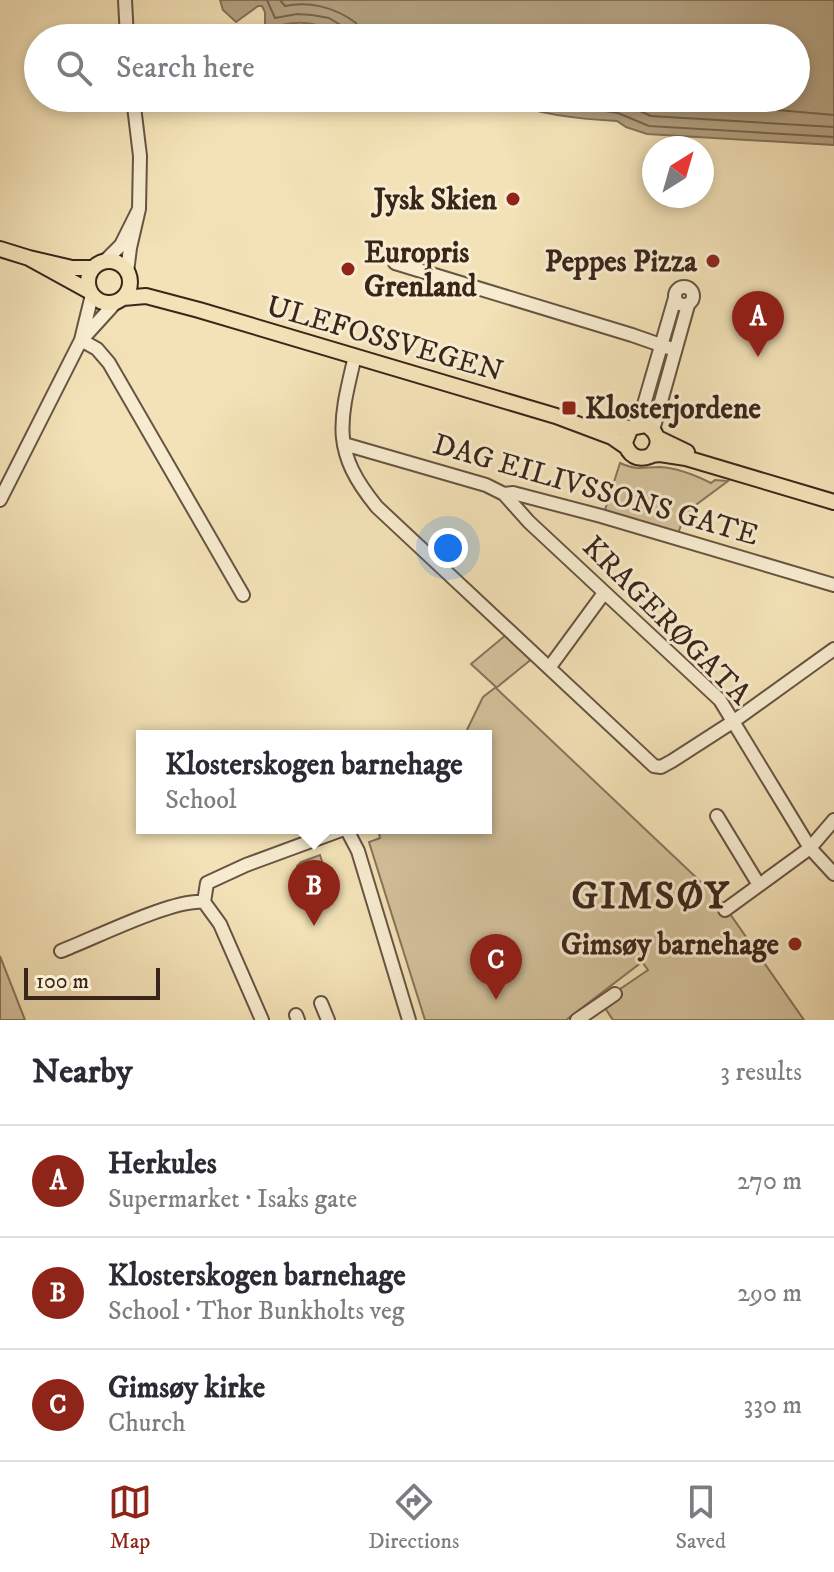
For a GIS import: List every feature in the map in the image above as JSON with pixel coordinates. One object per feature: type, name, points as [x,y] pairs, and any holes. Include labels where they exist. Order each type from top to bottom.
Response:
[{"type":"main road","points":[[0,249],[72,268],[116,263],[128,275],[127,293],[119,300],[102,302],[29,258]]},
{"type":"main road","points":[[91,293],[88,279],[99,265]]},
{"type":"main road","name":"ULEFOSSVEGEN","points":[[128,275],[199,310]]},
{"type":"main road","name":"ULEFOSSVEGEN","points":[[119,300],[146,296],[199,310],[556,416],[612,437],[625,446]]},
{"type":"main road","name":"ULEFOSSVEGEN","points":[[556,416],[615,428],[635,427]]},
{"type":"main road","points":[[834,493],[688,452],[646,425],[635,427],[625,437],[625,446],[634,457],[660,454],[686,458],[834,502]]},
{"type":"main road","points":[[651,455],[658,446],[656,434]]},
{"type":"street","points":[[125,0],[126,24]]},
{"type":"street","points":[[128,275],[130,248],[139,209],[140,156],[135,112]]},
{"type":"street","points":[[99,265],[121,245],[139,209]]},
{"type":"street","points":[[395,263],[675,350]]},
{"type":"street","points":[[635,427],[678,289],[689,288],[693,297],[675,350],[656,434]]},
{"type":"street","points":[[0,500],[81,340],[91,293]]},
{"type":"street","points":[[81,340],[119,300]]},
{"type":"street","points":[[81,340],[97,349],[109,363],[243,595]]},
{"type":"street","points":[[355,356],[342,419],[344,444],[352,472],[377,507],[654,766],[661,767],[672,761],[734,721],[834,649]]},
{"type":"street","name":"DAG EILIVSSONS GATE","points":[[344,444],[486,485],[504,494],[513,493],[601,516],[834,585]]},
{"type":"street","name":"KRAGERØGATA","points":[[504,494],[604,593],[720,700],[810,848],[834,874]]},
{"type":"street","points":[[549,668],[604,593]]},
{"type":"street","points":[[717,816],[759,885]]},
{"type":"street","points":[[725,910],[810,848],[834,820]]},
{"type":"street","points":[[262,1020],[220,924],[204,902],[207,883],[332,834]]},
{"type":"street","points":[[349,834],[358,851],[409,1020]]},
{"type":"street","points":[[61,951],[164,910],[193,901],[204,902]]},
{"type":"street","points":[[577,1020],[615,994]]},
{"type":"street","points":[[321,1003],[328,1020]]},
{"type":"shaded area","points":[[620,463],[636,468],[673,469],[711,483],[715,480],[728,481],[685,513],[678,534],[604,513]]},
{"type":"shaded area","points":[[507,634],[533,658],[496,688],[721,901],[804,1020],[613,1020],[601,1002],[648,970],[642,962],[566,1020],[425,1020],[369,842],[380,838],[379,834],[492,834],[492,730],[467,730],[483,697],[496,687],[471,664]]},
{"type":"shaded area","points":[[320,855],[329,884],[318,891],[303,885],[297,866]]},
{"type":"shaded area","points":[[0,956],[25,1020],[0,1020]]},
{"type":"water","points":[[220,0],[834,0],[834,145],[647,134],[617,121],[542,112],[810,112],[810,24],[265,24],[262,6],[236,22],[223,10]]},
{"type":"place","name":"Jysk Skien","points":[[513,199]]},
{"type":"place","name":"Peppes Pizza","points":[[713,261]]},
{"type":"place","name":"Europris Grenland","points":[[348,269]]},
{"type":"place","name":"Herkules","points":[[758,357]]},
{"type":"place","name":"Klosterjordene","points":[[569,408]]},
{"type":"place","name":"Klosterskogen barnehage","points":[[314,926]]},
{"type":"place","name":"Gimsøy barnehage","points":[[795,944]]},
{"type":"place","name":"Gimsøy kirke","points":[[496,1000]]},
{"type":"district","name":"GIMSØY","points":[[651,895]]}]
